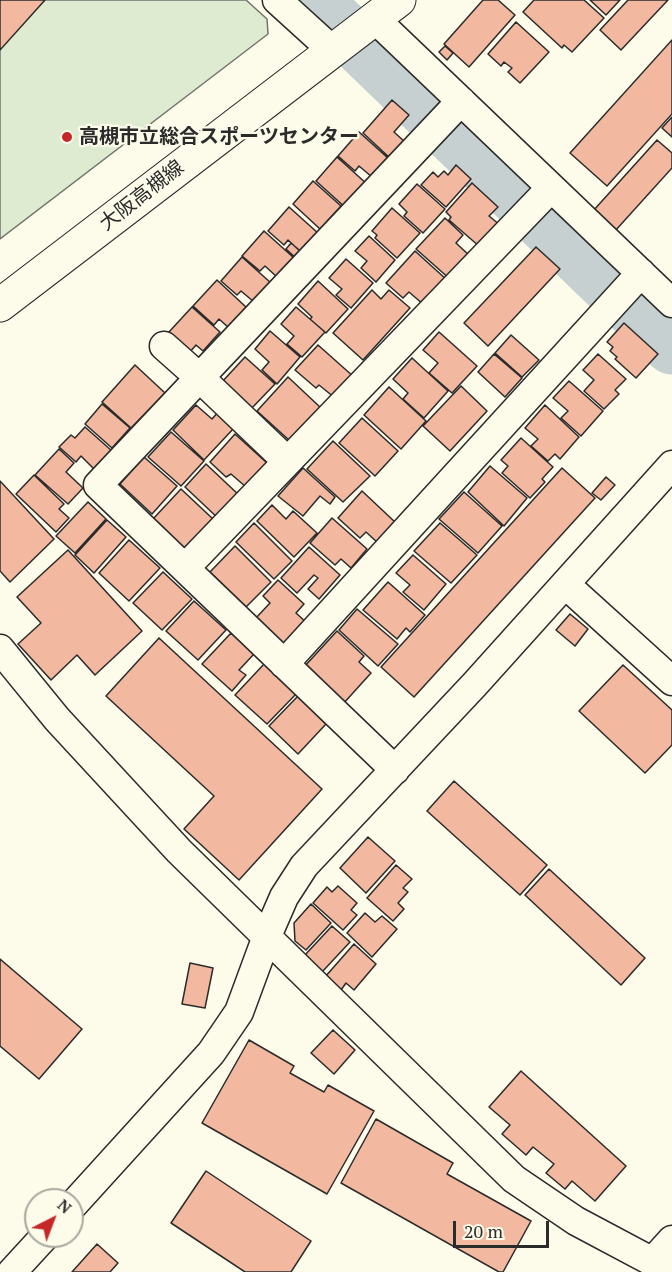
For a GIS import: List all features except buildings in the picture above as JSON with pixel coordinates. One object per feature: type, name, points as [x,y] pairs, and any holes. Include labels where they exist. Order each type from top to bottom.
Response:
[{"type":"main road","name":"大阪高槻線","points":[[0,305],[387,9]]},
{"type":"street","points":[[277,0],[332,50]]},
{"type":"street","points":[[387,9],[461,101],[672,303]]},
{"type":"street","points":[[395,770],[98,485],[461,101]]},
{"type":"street","points":[[185,568],[552,188]]},
{"type":"street","points":[[284,664],[641,273]]},
{"type":"street","points":[[164,346],[287,462]]},
{"type":"street","points":[[84,1193],[211,1053],[239,1012],[284,897],[304,866],[475,684],[672,465]]},
{"type":"street","points":[[565,584],[672,681]]},
{"type":"street","points":[[0,649],[57,719],[178,851],[514,1179],[576,1221],[663,1266],[672,1240]]},
{"type":"street","points":[[12,1272],[34,1248]]},
{"type":"green space","name":"高槻市立総合スポーツセンター","points":[[0,0],[246,0],[267,19],[268,34],[0,239]]},
{"type":"waterway","points":[[313,0],[672,346]]},
{"type":"place","name":"高槻市立総合スポーツセンター","points":[[67,137]]}]
